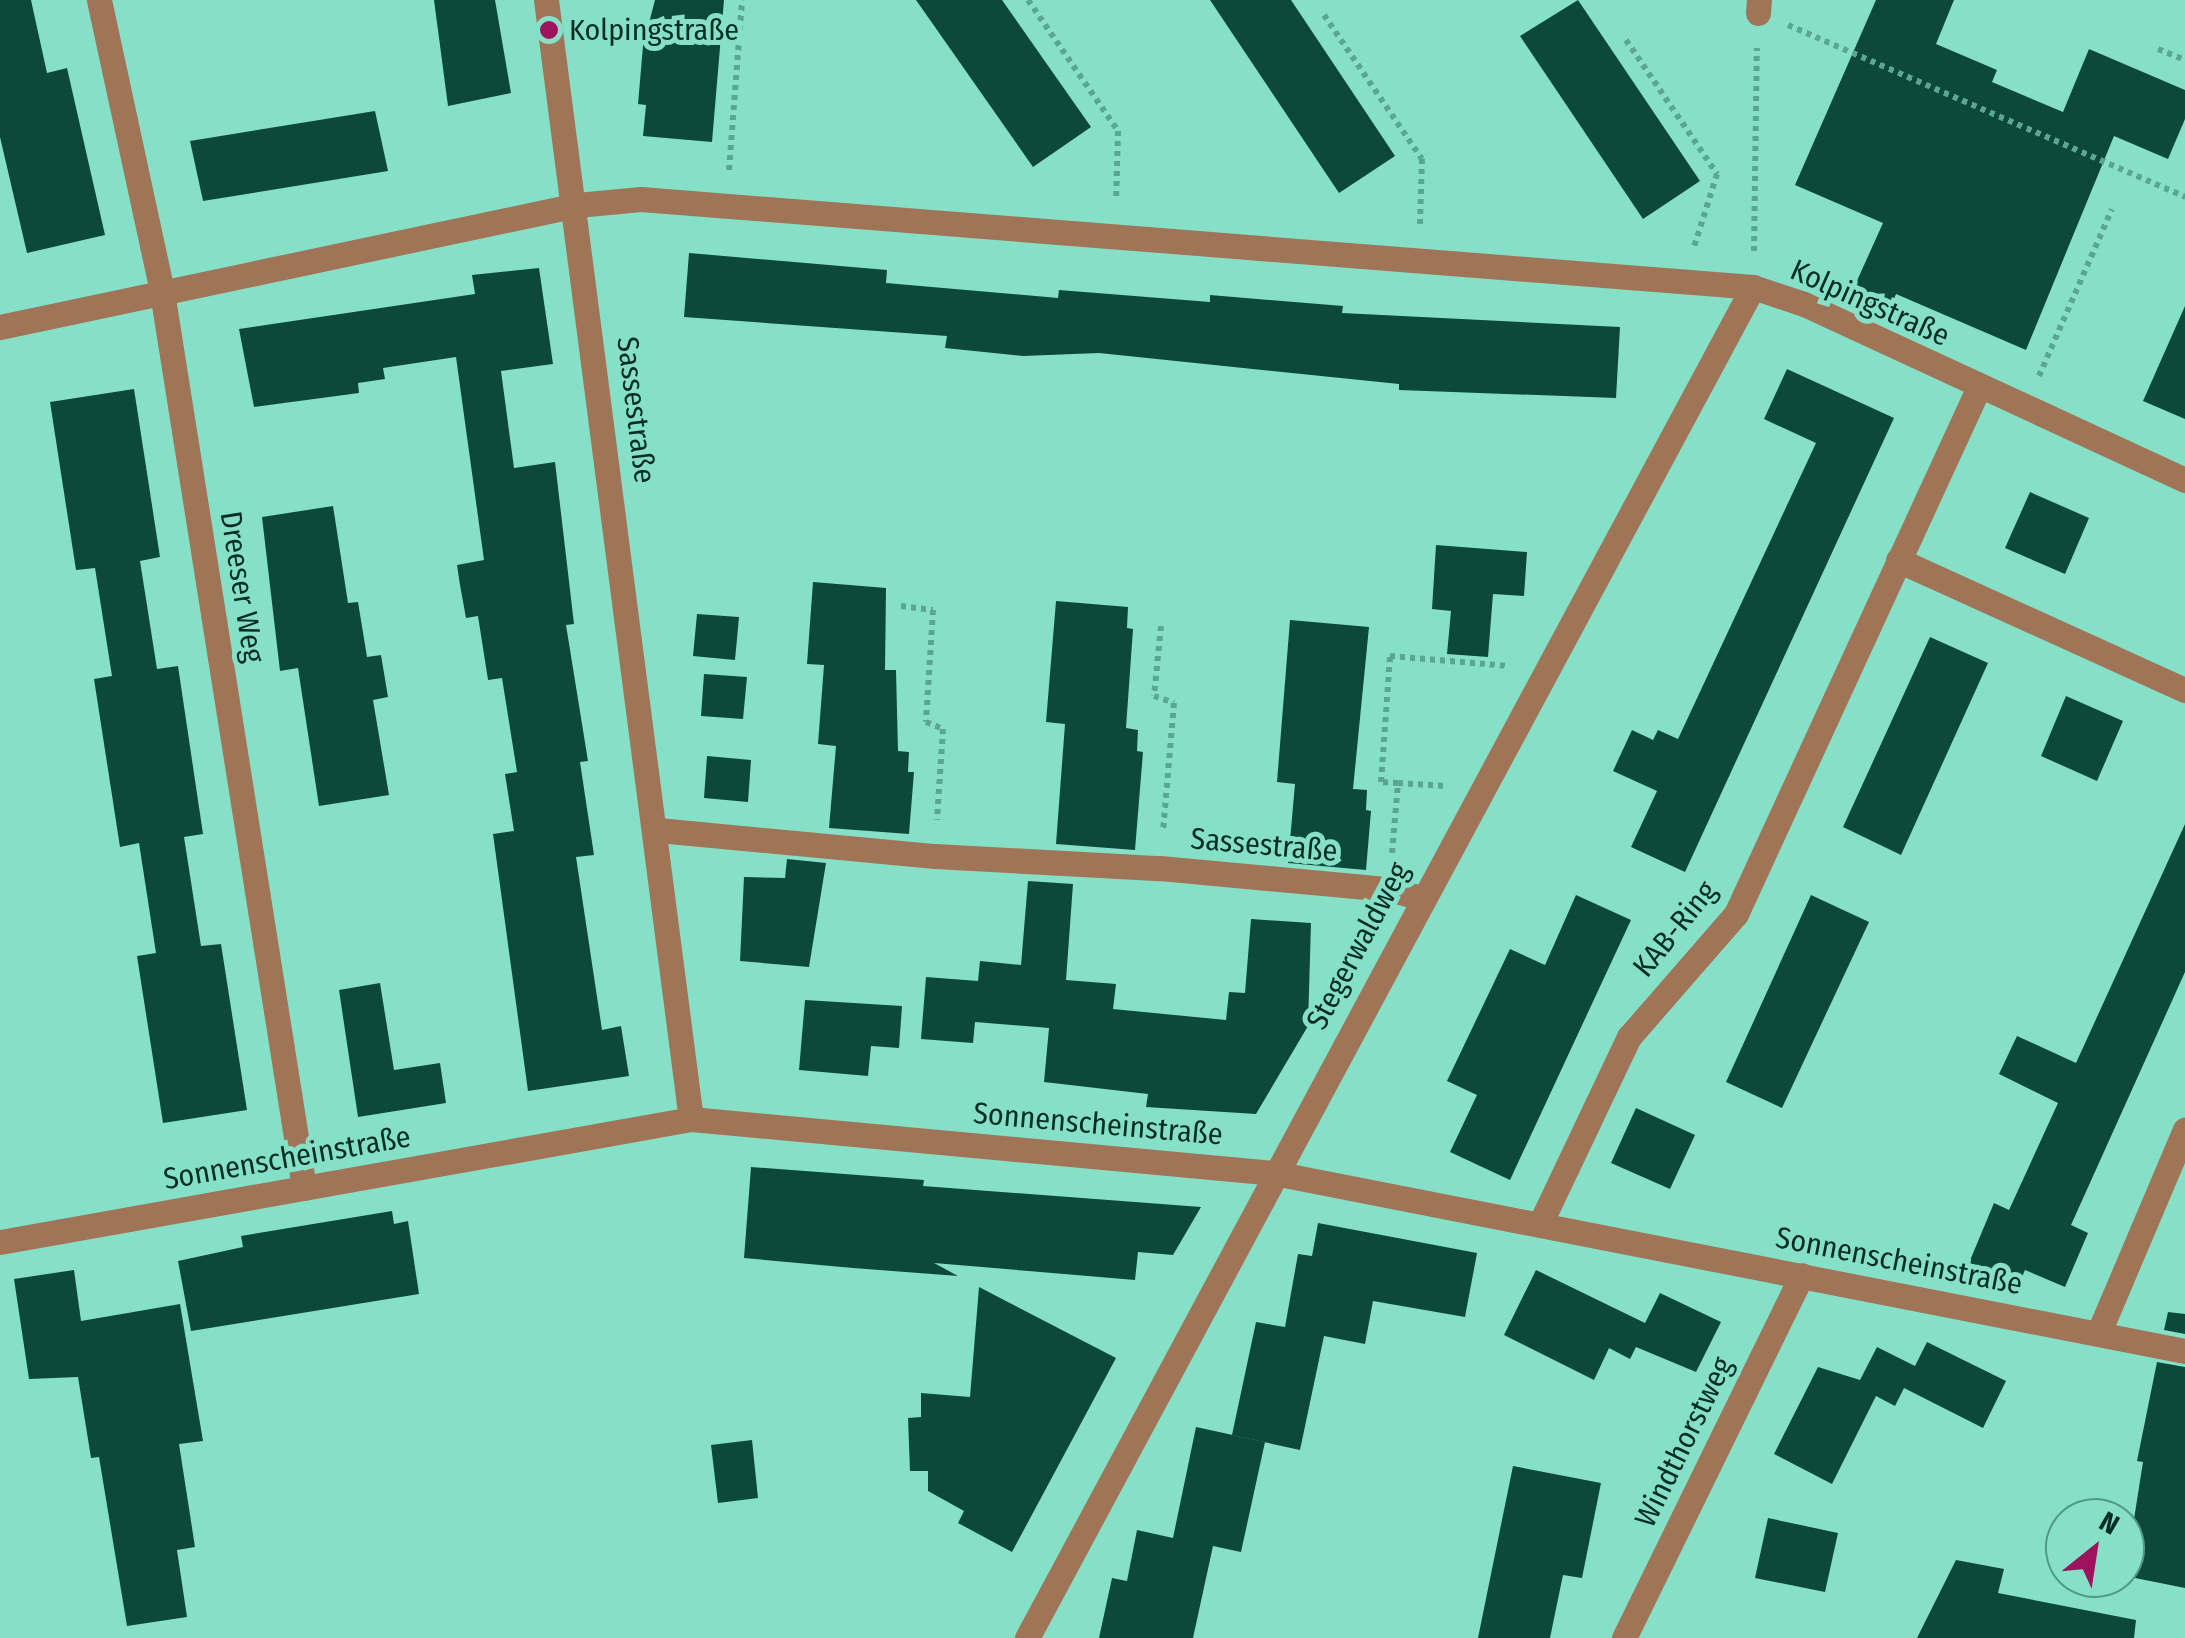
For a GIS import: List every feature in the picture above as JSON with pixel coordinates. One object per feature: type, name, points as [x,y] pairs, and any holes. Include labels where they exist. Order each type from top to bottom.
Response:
[{"type":"street","name":"Dreeser Weg","points":[[99,0],[162,292],[304,1188]]},
{"type":"street","name":"Sassestraße","points":[[546,0],[658,830],[691,1119]]},
{"type":"street","name":"Kolpingstraße","points":[[0,327],[576,205],[641,199],[1754,287],[1804,304],[1978,388],[2185,480]]},
{"type":"street","name":"Stegerwaldweg","points":[[1027,1638],[1478,788],[1754,287]]},
{"type":"street","name":"KAB-Ring","points":[[1541,1222],[1628,1036],[1736,914],[1978,388]]},
{"type":"street","points":[[1898,560],[2185,690]]},
{"type":"street","name":"Sassestraße","points":[[658,830],[935,856],[1160,868],[1388,889],[1421,898]]},
{"type":"street","name":"Sonnenscheinstraße","points":[[0,1242],[691,1119],[1274,1173],[2185,1350]]},
{"type":"street","points":[[2099,1332],[2185,1129]]},
{"type":"street","name":"Windthorstweg","points":[[1624,1638],[1802,1275]]},
{"type":"path","points":[[726,206],[742,0]]},
{"type":"path","points":[[1028,0],[1118,130],[1113,237]]},
{"type":"path","points":[[1754,287],[1759,6],[2185,197]]},
{"type":"path","points":[[1324,14],[1422,159],[1418,260]]},
{"type":"path","points":[[1626,40],[1717,174],[1681,281]]},
{"type":"path","points":[[2158,49],[2185,60]]},
{"type":"path","points":[[2024,409],[2112,209]]},
{"type":"path","points":[[901,606],[932,610],[926,722],[943,729],[935,856]]},
{"type":"path","name":"Sassestraße","points":[[1160,626],[1154,696],[1174,703],[1160,868]]},
{"type":"path","name":"Stegerwaldweg","points":[[1388,889],[1398,783],[1381,782],[1390,656],[1544,669]]},
{"type":"path","points":[[1398,783],[1478,788]]},
{"type":"building","points":[[0,0],[31,0],[47,73],[67,68],[105,235],[27,253],[0,137]]},
{"type":"building","points":[[434,0],[495,0],[511,93],[448,106]]},
{"type":"building","points":[[655,0],[724,0],[712,142],[643,136],[646,105],[638,104],[643,46]]},
{"type":"building","points":[[916,0],[1002,0],[1091,127],[1033,167]]},
{"type":"building","points":[[1210,0],[1291,0],[1395,156],[1339,193]]},
{"type":"building","points":[[1578,0],[1700,181],[1643,219],[1520,36]]},
{"type":"building","points":[[1876,0],[1954,0],[1936,44],[1997,70],[1992,82],[2063,112],[2089,49],[2185,90],[2185,119],[2168,159],[2114,136],[2026,350],[1896,294],[1889,311],[1851,294],[1883,223],[1795,185]]},
{"type":"building","points":[[375,111],[388,171],[203,201],[190,141]]},
{"type":"building","points":[[689,253],[887,270],[886,283],[1058,298],[1059,290],[1210,302],[1210,295],[1343,306],[1342,313],[1620,327],[1616,398],[1399,390],[1399,384],[1099,353],[1023,356],[945,348],[947,336],[684,317]]},
{"type":"building","points":[[539,268],[553,364],[501,371],[514,468],[555,462],[574,624],[566,625],[588,761],[580,762],[594,855],[576,857],[602,1030],[621,1026],[629,1076],[528,1091],[493,834],[514,831],[505,774],[517,772],[502,678],[488,680],[478,616],[466,618],[457,565],[484,560],[456,357],[383,368],[385,379],[358,383],[359,393],[254,407],[239,329],[475,294],[472,275]]},
{"type":"building","points":[[2185,306],[2185,419],[2143,401]]},
{"type":"building","points":[[1787,369],[1894,418],[1685,872],[1631,847],[1657,791],[1613,771],[1632,730],[1653,740],[1658,730],[1678,739],[1816,443],[1764,419]]},
{"type":"building","points":[[134,389],[160,557],[140,561],[157,669],[178,666],[203,834],[184,837],[201,946],[221,944],[247,1110],[163,1123],[137,956],[156,953],[139,843],[120,847],[94,679],[112,676],[95,568],[76,570],[50,402]]},
{"type":"building","points":[[2030,492],[2089,518],[2065,574],[2005,548]]},
{"type":"building","points":[[333,506],[348,603],[358,602],[367,657],[381,655],[388,697],[373,700],[389,795],[319,806],[298,668],[280,671],[262,517]]},
{"type":"building","points":[[1436,545],[1527,552],[1524,596],[1493,594],[1488,657],[1447,654],[1451,611],[1432,609]]},
{"type":"building","points":[[813,582],[886,588],[885,670],[896,670],[898,751],[909,752],[908,772],[914,772],[909,834],[829,828],[836,746],[818,744],[824,665],[807,664]]},
{"type":"building","points":[[1056,601],[1128,607],[1127,628],[1133,629],[1126,728],[1138,730],[1137,751],[1143,752],[1135,850],[1056,844],[1065,724],[1046,722]]},
{"type":"building","points":[[697,614],[739,617],[735,660],[693,656]]},
{"type":"building","points":[[1290,620],[1369,627],[1353,789],[1367,790],[1366,810],[1371,811],[1366,870],[1288,863],[1295,784],[1277,782]]},
{"type":"building","points":[[1930,637],[1988,663],[1901,855],[1843,827]]},
{"type":"building","points":[[704,674],[747,677],[743,719],[701,716]]},
{"type":"building","points":[[2066,696],[2123,721],[2097,781],[2041,756]]},
{"type":"building","points":[[707,756],[751,760],[748,802],[704,798]]},
{"type":"building","points":[[2185,824],[2185,972],[2071,1225],[2088,1233],[2065,1287],[2025,1270],[2016,1291],[1966,1270],[1994,1203],[2009,1210],[2058,1103],[1999,1074],[2017,1036],[2076,1063]]},
{"type":"building","points":[[787,859],[826,863],[809,967],[740,961],[744,877],[785,878]]},
{"type":"building","points":[[1028,881],[1073,884],[1066,980],[1116,984],[1113,1009],[1226,1020],[1229,992],[1245,993],[1251,919],[1311,923],[1308,1026],[1256,1114],[1146,1107],[1148,1094],[1044,1082],[1049,1028],[975,1022],[973,1043],[921,1039],[926,977],[978,981],[980,961],[1021,965]]},
{"type":"building","points":[[1576,895],[1631,920],[1510,1180],[1450,1152],[1477,1095],[1447,1081],[1510,949],[1545,965]]},
{"type":"building","points":[[1811,895],[1869,922],[1782,1108],[1726,1082]]},
{"type":"building","points":[[380,983],[394,1070],[440,1063],[446,1103],[358,1117],[339,990]]},
{"type":"building","points":[[805,1000],[902,1006],[899,1048],[871,1046],[868,1076],[799,1070]]},
{"type":"building","points":[[1636,1108],[1695,1135],[1670,1189],[1611,1163]]},
{"type":"building","points":[[751,1167],[924,1180],[923,1186],[1201,1207],[1173,1255],[1138,1252],[1135,1280],[934,1263],[958,1276],[853,1268],[744,1258]]},
{"type":"building","points":[[392,1211],[394,1224],[408,1221],[419,1294],[191,1331],[178,1261],[243,1247],[241,1236]]},
{"type":"building","points":[[1318,1223],[1477,1253],[1465,1317],[1373,1301],[1365,1344],[1324,1336],[1300,1450],[1232,1435],[1256,1322],[1285,1327],[1298,1254],[1312,1256]]},
{"type":"building","points":[[74,1270],[81,1321],[180,1304],[203,1441],[179,1444],[195,1547],[177,1550],[187,1617],[127,1626],[99,1457],[91,1458],[78,1377],[29,1379],[14,1279]]},
{"type":"building","points":[[1536,1270],[1645,1323],[1660,1293],[1721,1322],[1696,1372],[1636,1347],[1630,1359],[1609,1348],[1594,1380],[1504,1335]]},
{"type":"building","points":[[979,1287],[1116,1358],[1012,1552],[958,1523],[964,1511],[928,1491],[928,1471],[910,1471],[908,1418],[921,1417],[921,1393],[970,1397]]},
{"type":"building","points":[[2168,1312],[2185,1314],[2185,1334],[2164,1330]]},
{"type":"building","points":[[1927,1342],[2006,1381],[1983,1428],[1904,1388],[1895,1406],[1876,1396],[1832,1484],[1774,1454],[1818,1367],[1860,1380],[1877,1347],[1915,1366]]},
{"type":"building","points":[[2157,1362],[2185,1367],[2185,1588],[2145,1580],[2145,1498],[2137,1498],[2143,1462],[2137,1461]]},
{"type":"building","points":[[1196,1427],[1265,1442],[1241,1552],[1213,1546],[1193,1638],[1099,1638],[1112,1578],[1127,1581],[1137,1530],[1173,1538]]},
{"type":"building","points":[[752,1440],[758,1498],[718,1503],[711,1445]]},
{"type":"building","points":[[1513,1466],[1601,1483],[1582,1578],[1563,1575],[1550,1638],[1478,1638]]},
{"type":"building","points":[[1768,1518],[1838,1533],[1825,1592],[1755,1578]]},
{"type":"building","points":[[1956,1560],[2004,1569],[1998,1593],[2136,1620],[2134,1638],[1917,1638]]},
{"type":"place","name":"Kolpingstraße","points":[[549,30]]}]
